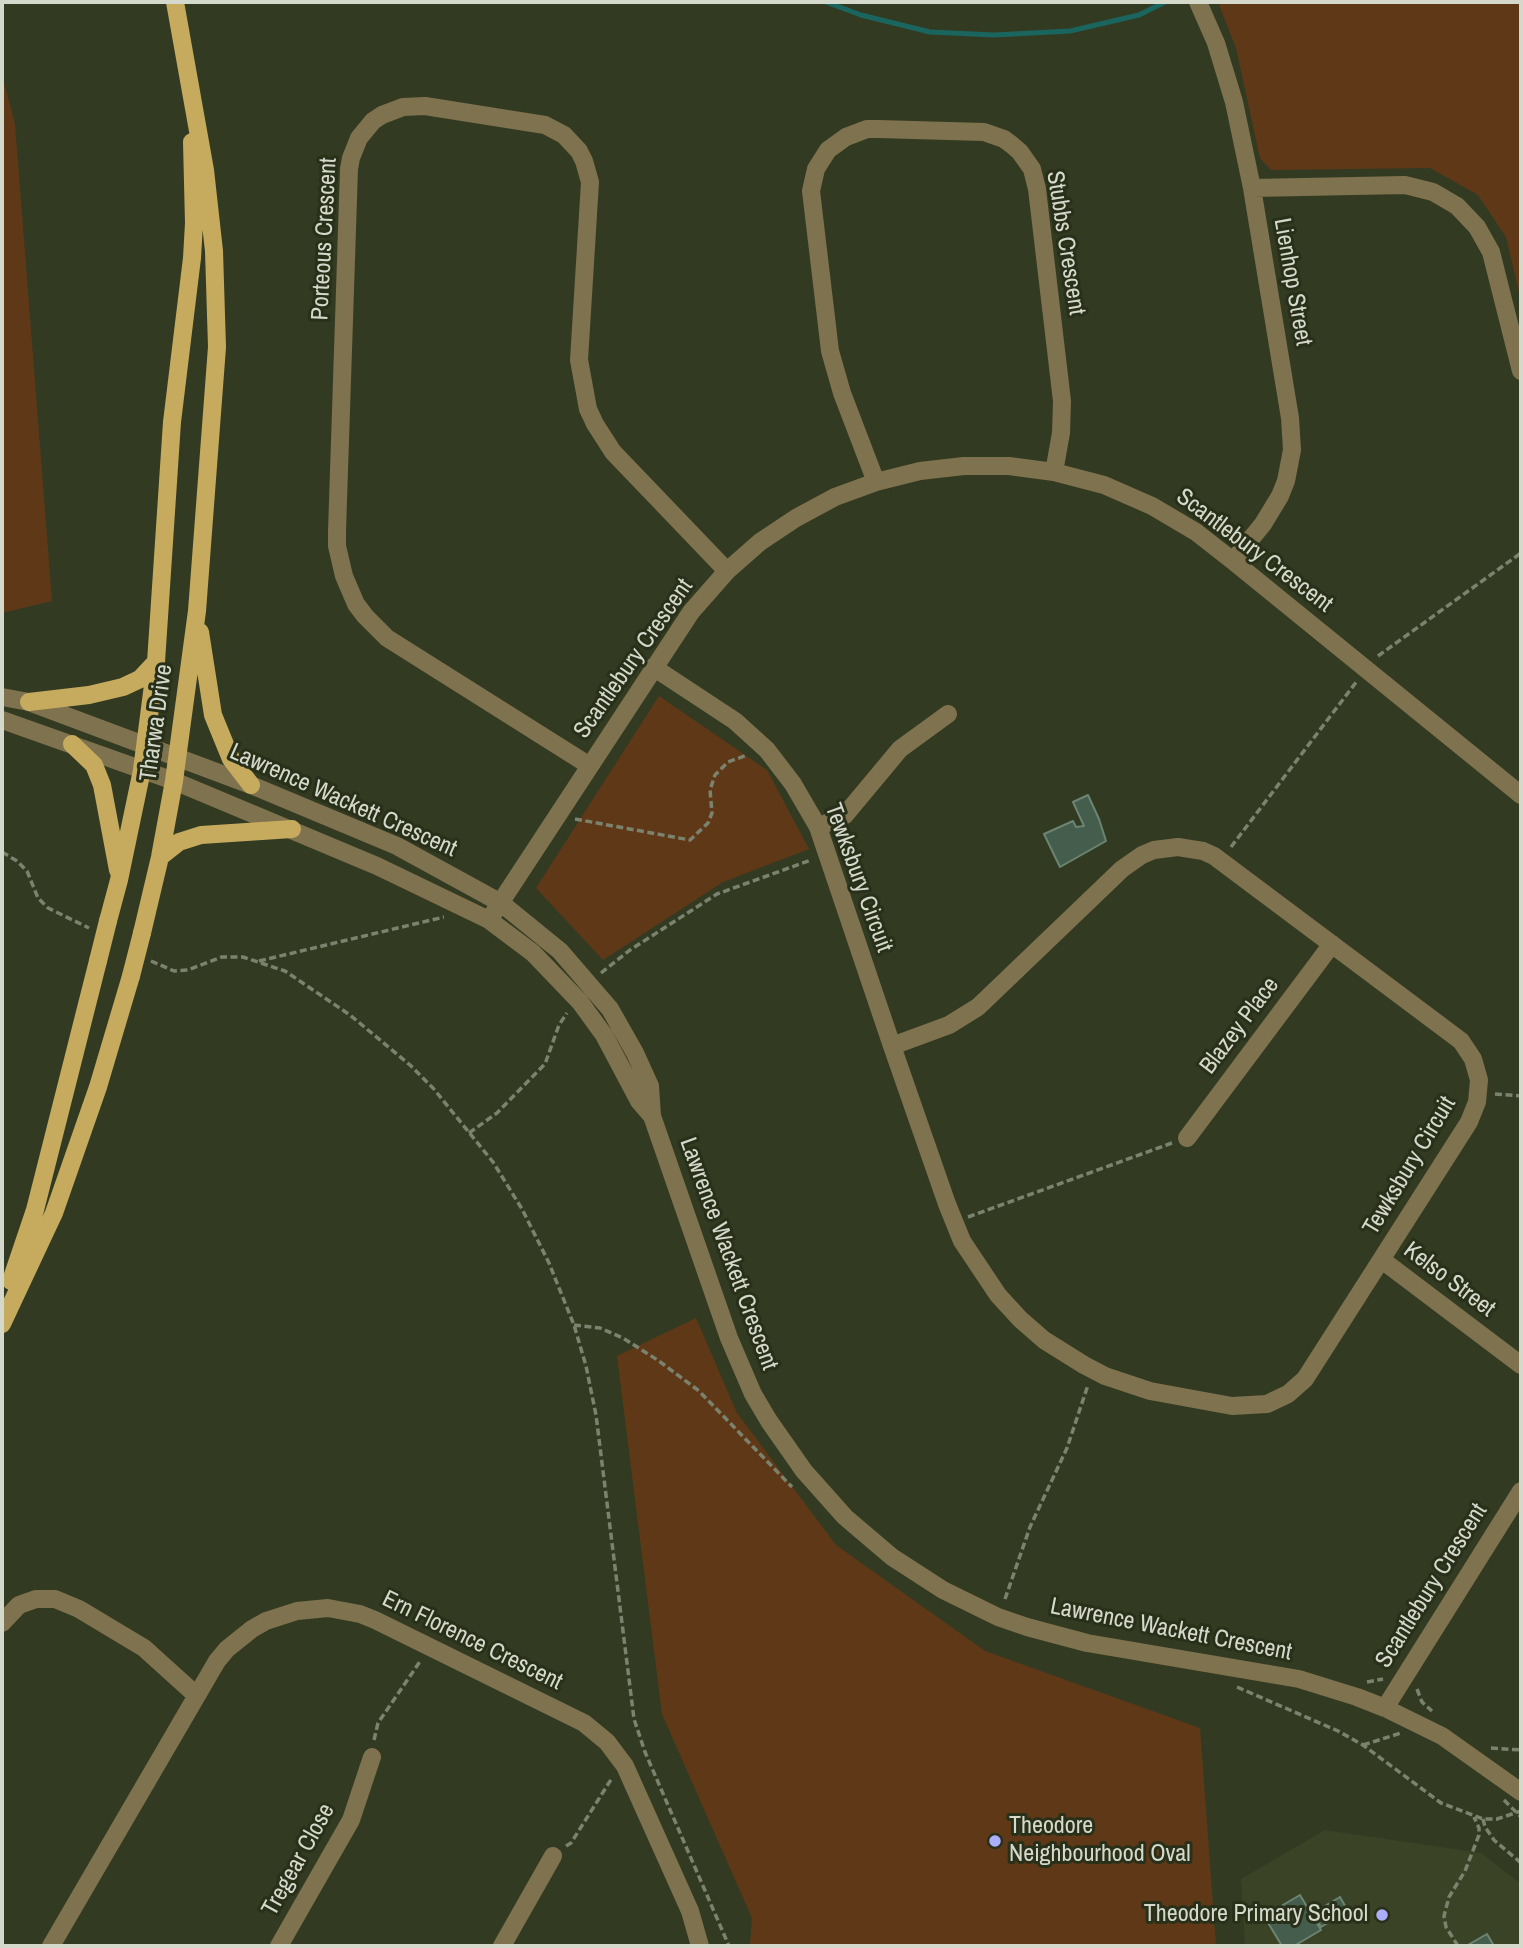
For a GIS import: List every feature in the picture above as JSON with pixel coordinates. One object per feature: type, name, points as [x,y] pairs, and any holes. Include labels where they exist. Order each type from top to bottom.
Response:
[{"type":"main road","name":"Tharwa Drive","points":[[2,1324],[54,1213],[98,1087],[131,976],[160,857],[174,781],[197,611],[217,347],[214,251],[205,170],[175,2]]},
{"type":"main road","name":"Tharwa Drive","points":[[2,1311],[34,1210],[98,961],[102,926],[119,880],[142,770],[156,662],[172,422],[191,258],[193,103]]},
{"type":"main road","points":[[197,611],[213,715],[231,759],[251,785]]},
{"type":"main road","points":[[29,702],[123,688],[139,679],[156,662]]},
{"type":"main road","points":[[72,744],[94,765],[102,785],[119,880]]},
{"type":"main road","points":[[160,857],[179,842],[201,835],[292,829]]},
{"type":"street","name":"Lienhop Street","points":[[1198,2],[1216,43],[1234,102],[1252,188],[1290,418],[1292,450],[1286,481],[1263,524],[1233,561]]},
{"type":"street","name":"Porteous Crescent","points":[[590,766],[387,638],[365,617],[344,576],[337,546],[337,531],[349,169],[359,138],[373,121],[403,107],[425,106],[545,125],[564,135],[579,151],[590,182],[579,360],[588,409],[612,452],[727,571]]},
{"type":"street","name":"Stubbs Crescent","points":[[876,482],[842,393],[830,351],[811,191],[816,169],[828,150],[846,137],[867,129],[984,132],[1012,145],[1032,169],[1037,189],[1062,401],[1061,433],[1054,472]]},
{"type":"street","points":[[1252,188],[1405,185],[1433,192],[1457,206],[1477,227],[1491,251],[1521,371]]},
{"type":"street","name":"Scantlebury Crescent","points":[[489,920],[653,667],[691,612],[727,571],[760,542],[796,518],[835,498],[876,482],[920,471],[964,466],[1054,472],[1104,485],[1152,506],[1196,532],[1521,794]]},
{"type":"street","name":"Tewksbury Circuit","points":[[653,667],[735,721],[768,752],[793,784],[818,827],[892,1046],[947,1205],[962,1241],[998,1295],[1020,1319],[1044,1340],[1097,1372],[1150,1391],[1232,1406],[1267,1404],[1288,1394],[1305,1379],[1469,1122],[1477,1102],[1479,1080],[1473,1059],[1461,1041],[1221,861],[1203,851],[1178,847],[1154,850],[1122,869],[978,1007],[949,1025],[892,1046]]},
{"type":"street","name":"Lawrence Wackett Crescent","points":[[2,696],[29,702],[146,744],[397,846],[501,903],[542,933],[610,1009],[640,1064],[650,1086],[652,1116],[729,1338],[754,1394],[769,1421],[804,1471],[845,1517],[876,1544],[943,1590],[998,1617],[1027,1627],[1087,1643],[1299,1679],[1385,1708],[1442,1736],[1514,1793]]},
{"type":"street","points":[[818,827],[845,815],[900,749],[948,714]]},
{"type":"street","name":"Lawrence Wackett Crescent","points":[[2,720],[174,781],[292,829],[489,920],[533,953],[580,1002],[604,1035],[639,1101],[652,1116]]},
{"type":"street","name":"Blazey Place","points":[[1187,1138],[1332,944]]},
{"type":"street","name":"Kelso Street","points":[[1381,1260],[1521,1365]]},
{"type":"street","name":"Scantlebury Crescent","points":[[1385,1708],[1521,1491]]},
{"type":"street","points":[[2,1623],[19,1605],[36,1599],[55,1599],[79,1609],[145,1648],[196,1695]]},
{"type":"street","name":"Ern Florence Crescent","points":[[51,1946],[216,1661],[227,1649],[266,1621],[297,1611],[328,1608],[360,1614],[375,1620],[584,1723],[607,1742],[625,1766],[690,1911],[700,1946]]},
{"type":"street","name":"Tregear Close","points":[[279,1946],[351,1821],[372,1757]]},
{"type":"street","points":[[502,1946],[553,1856]]},
{"type":"path","points":[[1221,861],[1374,659],[1521,553]]},
{"type":"path","points":[[559,812],[568,818],[690,840],[708,823],[712,813],[710,790],[715,775],[728,762],[744,755],[757,755],[761,758],[768,752]]},
{"type":"path","points":[[2,852],[17,860],[27,871],[38,898],[48,908],[102,926]]},
{"type":"path","points":[[595,990],[604,983],[599,975],[630,950],[717,894],[827,854]]},
{"type":"path","points":[[259,961],[442,918],[454,914],[458,904]]},
{"type":"path","points":[[143,956],[174,971],[188,970],[222,957],[243,957],[285,971],[350,1015],[410,1065],[493,1162],[522,1209],[549,1263],[574,1325],[586,1366],[596,1415],[634,1719],[645,1752],[729,1946]]},
{"type":"path","points":[[469,1133],[497,1113],[545,1064],[559,1025],[569,1010],[580,1002]]},
{"type":"path","points":[[1487,1093],[1521,1096]]},
{"type":"path","points":[[963,1219],[1187,1138]]},
{"type":"path","points":[[574,1325],[600,1328],[623,1338],[659,1361],[699,1391],[795,1489]]},
{"type":"path","points":[[1017,1604],[1005,1599],[1030,1527],[1067,1448],[1089,1384],[1097,1372]]},
{"type":"path","points":[[372,1757],[378,1723],[424,1656]]},
{"type":"path","points":[[1417,1682],[1417,1691],[1422,1702]]},
{"type":"path","points":[[1230,1684],[1306,1716],[1363,1745],[1441,1803],[1483,1819],[1497,1819],[1521,1811]]},
{"type":"path","points":[[1363,1745],[1401,1733]]},
{"type":"path","points":[[1491,1748],[1521,1750]]},
{"type":"path","points":[[553,1856],[571,1843],[616,1772]]},
{"type":"path","points":[[1514,1793],[1521,1817]]},
{"type":"path","points":[[1458,1946],[1446,1927],[1444,1916],[1449,1897],[1465,1871],[1479,1835],[1475,1817]]},
{"type":"path","points":[[1483,1819],[1494,1840],[1521,1863]]},
{"type":"shaded area","points":[[1218,2],[1521,2],[1521,301],[1506,237],[1478,195],[1430,168],[1271,170],[1260,158],[1236,48]]},
{"type":"shaded area","points":[[2,75],[15,124],[52,601],[2,613]]},
{"type":"shaded area","points":[[659,696],[767,770],[809,849],[723,882],[603,960],[536,888]]},
{"type":"shaded area","points":[[696,1318],[737,1413],[836,1545],[985,1651],[1200,1728],[1216,1946],[750,1946],[752,1918],[662,1714],[617,1356]]},
{"type":"shaded area","name":"Theodore Primary School","points":[[1325,1830],[1481,1853],[1521,1884],[1521,1946],[1245,1946],[1241,1879]]},
{"type":"building","points":[[1088,795],[1106,841],[1060,867],[1044,834],[1073,821],[1076,827],[1084,826],[1073,802]]},
{"type":"building","points":[[1300,1895],[1321,1930],[1294,1946],[1282,1946],[1264,1916]]},
{"type":"building","points":[[1340,1897],[1348,1911],[1321,1927],[1313,1913]]},
{"type":"building","points":[[1487,1934],[1494,1946],[1466,1946]]},
{"type":"waterway","points":[[826,2],[861,15],[930,32],[994,35],[1070,31],[1139,15],[1165,2]]},
{"type":"place","name":"Theodore Neighbourhood Oval","points":[[995,1841]]},
{"type":"place","name":"Theodore Primary School","points":[[1382,1915]]}]
